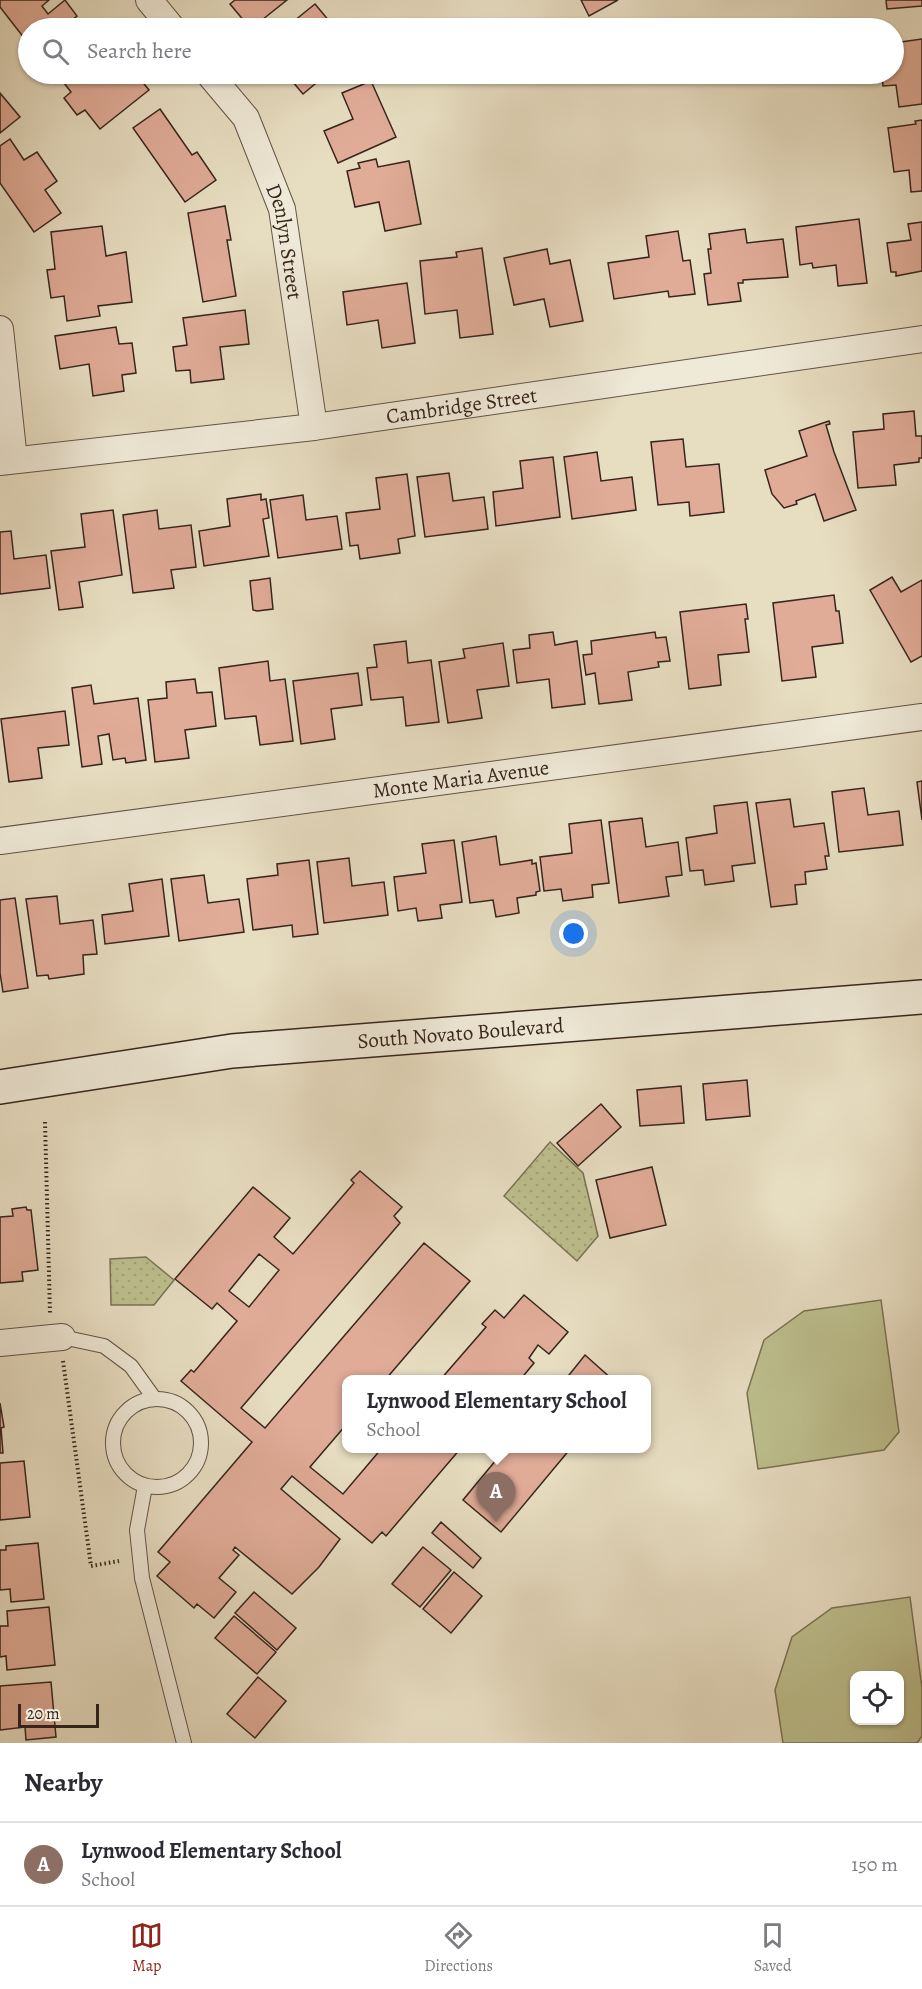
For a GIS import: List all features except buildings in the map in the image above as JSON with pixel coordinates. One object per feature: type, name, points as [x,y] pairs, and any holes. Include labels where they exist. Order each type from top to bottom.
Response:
[{"type":"main road","name":"South Novato Boulevard","points":[[0,1087],[232,1051],[922,997]]},
{"type":"street","points":[[148,0],[163,18]]},
{"type":"street","name":"Denlyn Street","points":[[217,84],[246,118],[282,208],[314,427]]},
{"type":"street","points":[[0,329],[7,461]]},
{"type":"street","name":"Cambridge Street","points":[[7,461],[314,427],[922,339]]},
{"type":"street","name":"Monte Maria Avenue","points":[[0,841],[922,717]]},
{"type":"street","points":[[0,1343],[62,1349]]},
{"type":"lane","points":[[62,1349],[104,1346],[131,1366],[154,1398]]},
{"type":"lane","points":[[154,1398],[170,1400],[184,1407],[194,1418],[201,1432],[202,1447],[198,1462],[189,1475],[176,1484],[161,1487],[145,1486],[133,1481],[123,1472],[116,1459],[113,1446],[114,1432],[120,1419],[141,1401],[154,1398]]},
{"type":"lane","points":[[145,1486],[136,1530],[142,1578],[184,1743]]},
{"type":"path","points":[[45,1122],[50,1314]]},
{"type":"path","points":[[62,1349],[91,1566],[140,1558]]},
{"type":"green space","points":[[550,1142],[583,1173],[598,1236],[577,1261],[504,1196]]},
{"type":"green space","points":[[146,1257],[174,1280],[154,1305],[111,1305],[110,1259]]},
{"type":"green space","points":[[881,1300],[899,1432],[884,1450],[758,1469],[747,1393],[764,1340],[804,1311]]},
{"type":"green space","points":[[910,1597],[922,1688],[922,1736],[917,1743],[783,1743],[775,1690],[792,1637],[832,1608]]},
{"type":"place","name":"Lynwood Elementary School","points":[[496,1522]]}]
